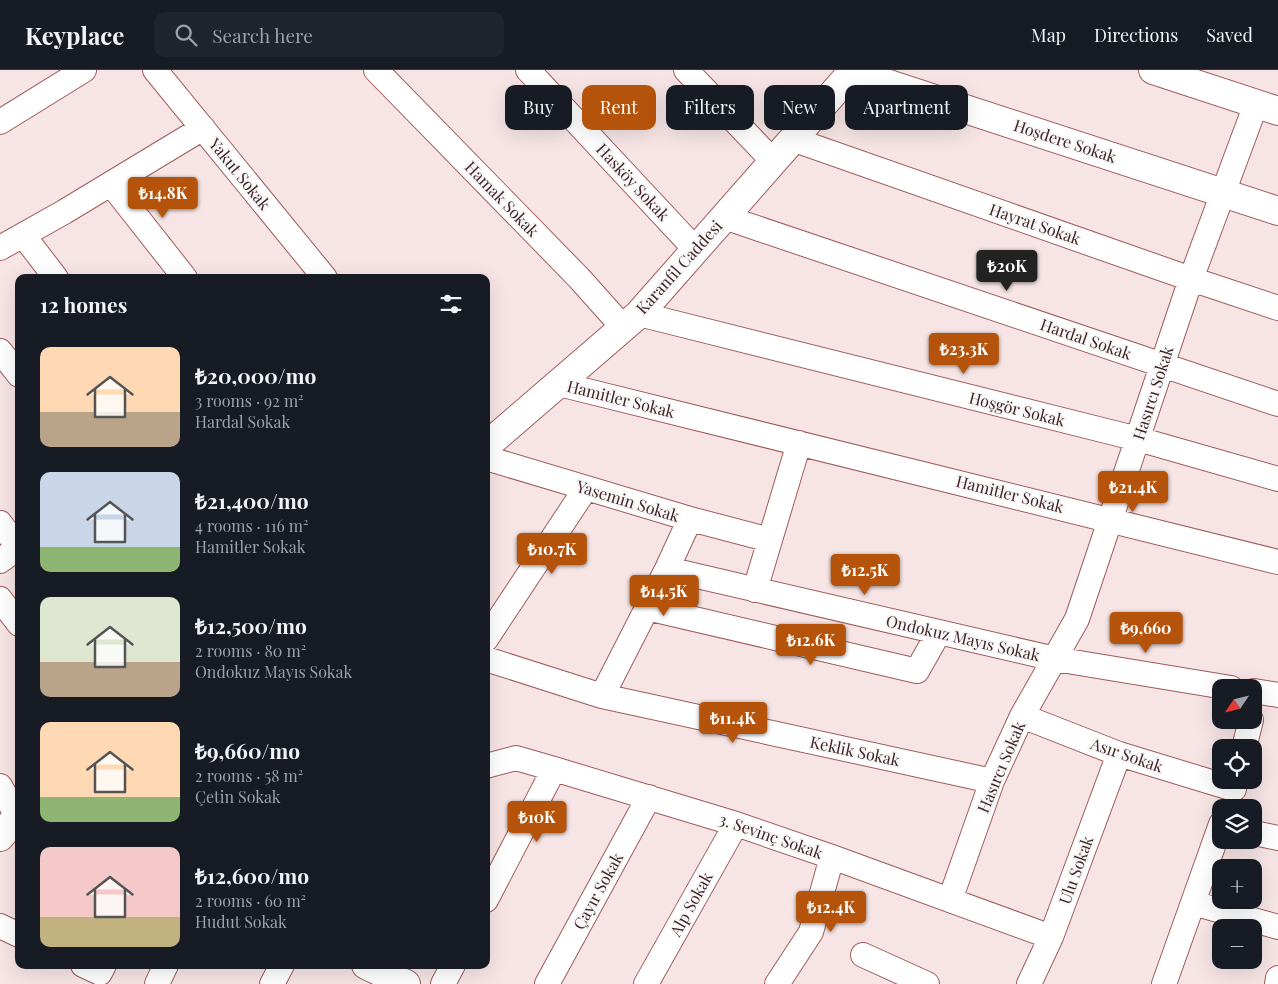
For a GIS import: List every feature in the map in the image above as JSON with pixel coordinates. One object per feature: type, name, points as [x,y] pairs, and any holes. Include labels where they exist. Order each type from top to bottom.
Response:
[{"type":"street","points":[[0,122],[84,70]]},
{"type":"street","name":"Yakut Sokak","points":[[155,70],[322,274]]},
{"type":"street","name":"Hamak Sokak","points":[[376,70],[578,278],[620,325],[630,322]]},
{"type":"street","name":"Hasköy Sokak","points":[[528,70],[696,250]]},
{"type":"street","points":[[686,70],[774,160]]},
{"type":"street","points":[[1153,70],[1267,107]]},
{"type":"street","name":"Karanfil Caddesi","points":[[490,443],[630,322],[696,250],[852,71]]},
{"type":"street","name":"Hoşdere Sokak","points":[[852,71],[1278,211]]},
{"type":"street","name":"Hasırcı Sokak","points":[[950,900],[992,781],[1022,716],[1077,619],[1191,279],[1223,193],[1267,107]]},
{"type":"street","points":[[0,248],[112,184],[203,128]]},
{"type":"street","name":"Hayrat Sokak","points":[[792,139],[1278,308]]},
{"type":"street","points":[[112,184],[182,274]]},
{"type":"street","name":"Hardal Sokak","points":[[724,217],[1278,404]]},
{"type":"street","points":[[23,235],[53,274]]},
{"type":"street","name":"Hoşgör Sokak","points":[[630,322],[1138,439],[1278,479]]},
{"type":"street","points":[[0,351],[15,370]]},
{"type":"street","name":"Hamitler Sokak","points":[[559,384],[1111,519],[1278,562]]},
{"type":"street","points":[[755,590],[799,443]]},
{"type":"street","name":"Yasemin Sokak","points":[[490,459],[690,519],[770,540]]},
{"type":"street","points":[[490,634],[586,488]]},
{"type":"street","points":[[602,696],[667,569],[690,519]]},
{"type":"street","points":[[0,523],[15,542]]},
{"type":"street","points":[[0,561],[15,550]]},
{"type":"street","name":"Ondokuz Mayıs Sokak","points":[[667,569],[1055,659],[1212,685]]},
{"type":"street","points":[[0,599],[15,619]]},
{"type":"street","points":[[647,608],[917,671],[939,632]]},
{"type":"street","name":"Keklik Sokak","points":[[490,661],[602,696],[992,781]]},
{"type":"street","name":"Asır Sokak","points":[[1022,716],[1118,754],[1232,792]]},
{"type":"street","name":"Ulu Sokak","points":[[1031,983],[1051,937],[1118,754]]},
{"type":"street","name":"3. Sevinç Sokak","points":[[490,765],[516,758],[648,797],[736,824],[832,857],[1051,937]]},
{"type":"street","points":[[490,892],[554,769]]},
{"type":"street","points":[[0,786],[15,810]]},
{"type":"street","name":"Çayır Sokak","points":[[547,984],[648,797]]},
{"type":"street","points":[[0,837],[15,819]]},
{"type":"street","name":"Alp Sokak","points":[[646,984],[736,824]]},
{"type":"street","points":[[1262,835],[1278,838]]},
{"type":"street","points":[[1164,984],[1212,849]]},
{"type":"street","points":[[777,984],[811,932],[832,857]]},
{"type":"street","points":[[1193,903],[1278,927]]},
{"type":"street","points":[[0,926],[15,933]]},
{"type":"street","points":[[863,955],[925,983]]},
{"type":"street","points":[[92,969],[100,973],[102,969]]},
{"type":"street","points":[[157,984],[164,969]]},
{"type":"street","points":[[272,984],[280,969]]},
{"type":"street","points":[[373,969],[395,982]]},
{"type":"street","points":[[443,984],[451,969]]},
{"type":"street","points":[[1277,984],[1278,978]]}]
